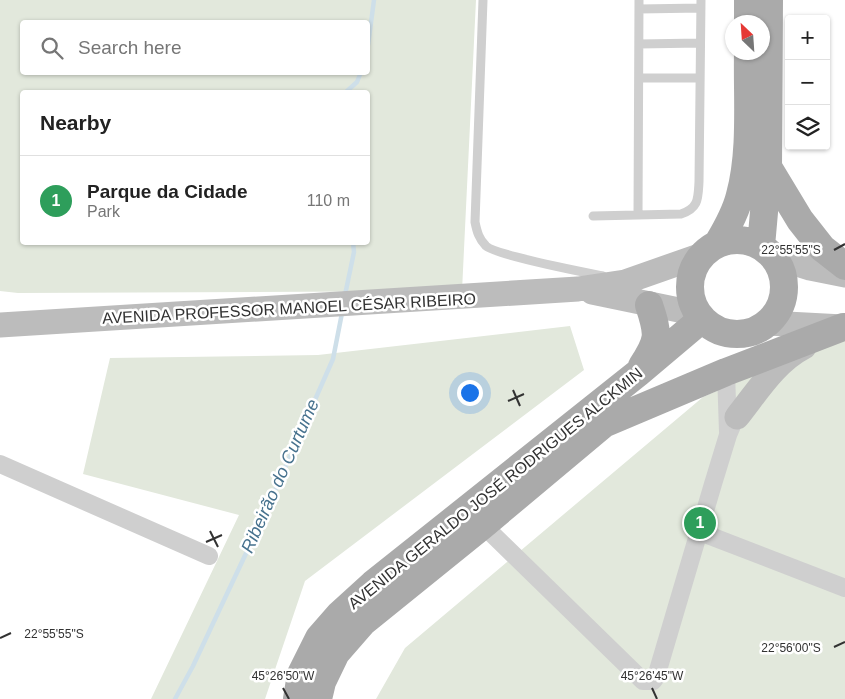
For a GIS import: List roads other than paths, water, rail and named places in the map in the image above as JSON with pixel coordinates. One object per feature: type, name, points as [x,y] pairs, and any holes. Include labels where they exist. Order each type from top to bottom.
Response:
[{"type":"main road","points":[[748,0],[748,15]]},
{"type":"main road","points":[[748,60],[747,153],[740,194],[731,221],[692,272],[690,291],[692,303],[706,321],[727,333],[749,333],[768,323],[778,312],[784,298],[785,284],[782,270],[768,251],[769,0]]},
{"type":"main road","points":[[768,167],[800,220],[822,248],[845,266]]},
{"type":"main road","points":[[710,249],[732,240],[748,240],[768,251],[810,268],[845,275]]},
{"type":"main road","name":"AVENIDA PROFESSOR MANOEL CÉSAR RIBEIRO","points":[[12,324],[376,303],[578,289],[625,282],[710,249]]},
{"type":"main road","name":"AVENIDA PROFESSOR MANOEL CÉSAR RIBEIRO","points":[[578,289],[649,305],[706,321]]},
{"type":"main road","points":[[638,372],[653,349],[657,336],[656,325],[649,305]]},
{"type":"main road","points":[[0,309],[12,324]]},
{"type":"main road","name":"AVENIDA GERALDO JOSÉ RODRIGUES ALCKMIN","points":[[296,699],[301,674],[319,638],[340,614],[373,584],[638,372],[706,321]]},
{"type":"main road","name":"AVENIDA GERALDO JOSÉ RODRIGUES ALCKMIN","points":[[318,699],[322,682],[336,653],[363,622],[483,525],[603,424],[706,321]]},
{"type":"main road","points":[[768,323],[844,327]]},
{"type":"main road","points":[[603,424],[726,372],[844,327]]},
{"type":"main road","points":[[733,426],[775,369],[793,353],[844,327]]},
{"type":"street","points":[[483,525],[643,681],[653,681],[656,677],[733,426],[750,381],[771,354]]},
{"type":"street","points":[[726,372],[733,426]]},
{"type":"street","points":[[0,464],[209,556]]},
{"type":"street","points":[[700,532],[845,588]]},
{"type":"lane","points":[[482,0],[475,222],[478,236],[488,248],[625,282]]},
{"type":"lane","points":[[593,216],[638,215],[681,214],[689,211],[698,199],[701,4],[639,4],[638,215]]},
{"type":"lane","points":[[639,44],[700,43]]},
{"type":"lane","points":[[639,78],[700,78]]},
{"type":"waterway","name":"Ribeirão do Curtume","points":[[370,30],[374,0]]},
{"type":"waterway","name":"Ribeirão do Curtume","points":[[348,90],[357,82],[360,75]]},
{"type":"waterway","name":"Ribeirão do Curtume","points":[[345,295],[354,252],[353,245]]},
{"type":"waterway","name":"Ribeirão do Curtume","points":[[175,699],[193,666],[265,513],[333,359],[342,313]]},
{"type":"place","name":"Parque da Cidade","points":[[700,523]]}]
